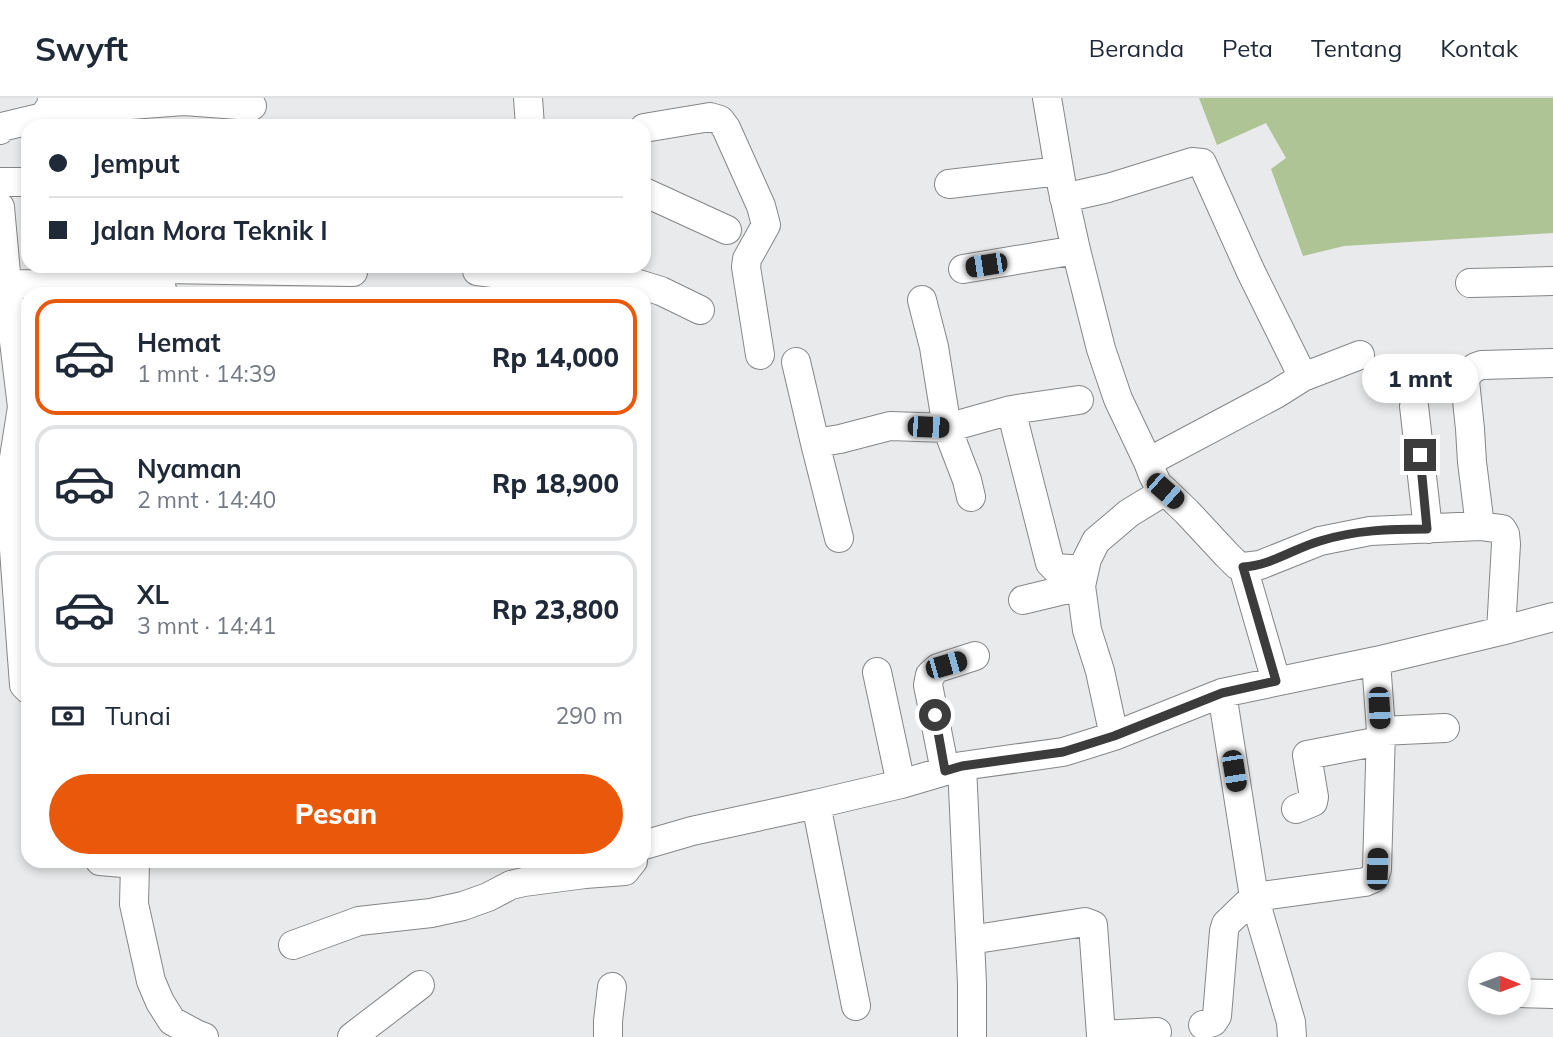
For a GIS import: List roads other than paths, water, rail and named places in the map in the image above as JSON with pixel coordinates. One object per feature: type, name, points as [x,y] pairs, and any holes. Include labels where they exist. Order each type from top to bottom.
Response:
[{"type":"street","points":[[528,98],[530,119]]},
{"type":"street","points":[[1047,98],[1062,188],[1101,349],[1118,399],[1158,485],[1188,512],[1237,565],[1243,567],[1260,565],[1320,541],[1370,531],[1480,526],[1502,529],[1506,544],[1502,631]]},
{"type":"street","points":[[35,119],[43,117],[51,102],[89,108],[184,101],[252,106]]},
{"type":"street","points":[[651,127],[710,117],[720,120],[763,216],[746,267],[760,355]]},
{"type":"street","points":[[0,130],[2,127],[21,122]]},
{"type":"street","points":[[949,184],[1108,188],[1192,162],[1202,163],[1251,272],[1303,377]]},
{"type":"street","points":[[0,182],[21,182]]},
{"type":"street","points":[[651,195],[727,230]]},
{"type":"street","points":[[0,207],[7,285],[21,380]]},
{"type":"street","points":[[963,269],[1076,250]]},
{"type":"street","points":[[7,285],[162,279],[294,283],[348,273]]},
{"type":"street","points":[[532,273],[604,286],[613,285],[622,273],[700,310]]},
{"type":"street","points":[[1470,283],[1553,281]]},
{"type":"street","points":[[922,300],[934,347],[947,428],[971,497]]},
{"type":"street","points":[[1148,462],[1303,377],[1360,355]]},
{"type":"street","points":[[796,362],[839,538]]},
{"type":"street","points":[[1480,526],[1465,381],[1467,373],[1482,365],[1553,363]]},
{"type":"street","points":[[815,443],[890,426],[947,428],[1012,410],[1079,401]]},
{"type":"street","points":[[1414,406],[1427,529]]},
{"type":"street","points":[[1012,410],[1050,563],[1055,568],[1083,578]]},
{"type":"street","points":[[21,426],[13,464],[14,543],[21,642]]},
{"type":"street","points":[[1114,736],[1100,671],[1087,630],[1083,578],[1087,559],[1096,541],[1129,513],[1165,491]]},
{"type":"street","points":[[1243,567],[1276,681]]},
{"type":"street","points":[[1023,600],[1083,578]]},
{"type":"street","points":[[651,843],[692,831],[901,784],[953,768],[1063,752],[1114,736],[1222,693],[1376,661],[1553,617]]},
{"type":"street","points":[[972,1037],[970,940],[953,768],[928,685],[930,675],[937,668],[975,656]]},
{"type":"street","points":[[1203,1025],[1213,1022],[1217,1016],[1226,924],[1254,897],[1365,882],[1374,878],[1377,869],[1380,736],[1376,661]]},
{"type":"street","points":[[877,671],[901,784]]},
{"type":"street","points":[[1222,693],[1254,897],[1291,1021],[1292,1037]]},
{"type":"street","points":[[1296,809],[1313,803],[1307,755],[1380,736],[1445,728]]},
{"type":"street","points":[[816,804],[856,1006]]},
{"type":"street","points":[[136,868],[134,904],[148,968],[160,1002],[172,1021],[204,1037]]},
{"type":"street","points":[[293,944],[359,921],[431,913],[463,906],[524,882],[625,871],[627,868]]},
{"type":"street","points":[[970,940],[1090,923],[1093,925],[1100,1033],[1103,1036],[1120,1036],[1157,1032]]},
{"type":"street","points":[[352,1037],[420,985]]},
{"type":"street","points":[[608,1037],[612,987]]},
{"type":"street","points":[[1531,993],[1553,994]]}]
